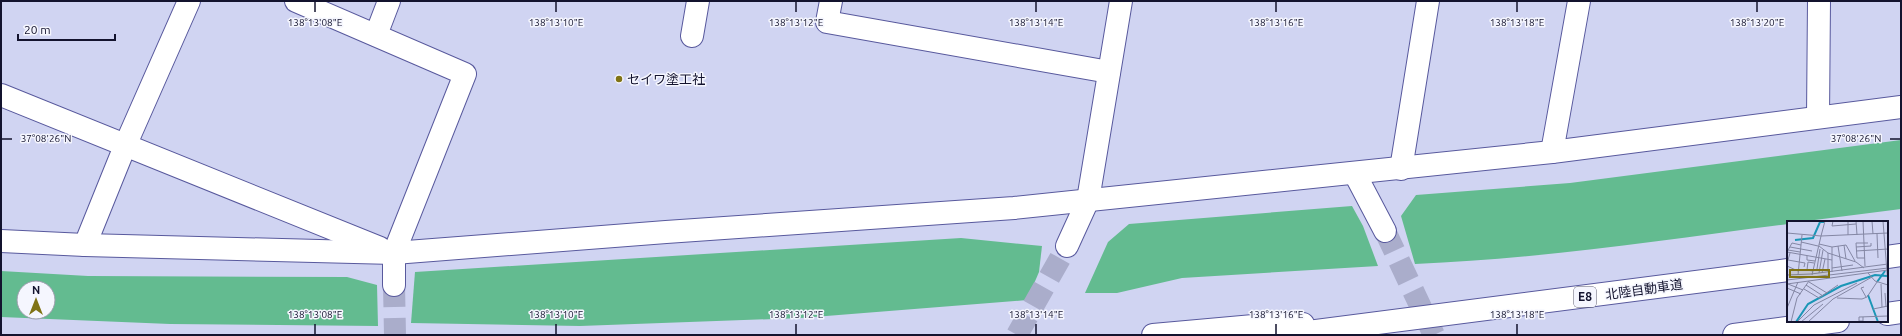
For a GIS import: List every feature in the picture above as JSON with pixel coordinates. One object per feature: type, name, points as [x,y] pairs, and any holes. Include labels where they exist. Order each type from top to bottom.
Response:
[{"type":"main road","points":[[85,245],[189,1]]},
{"type":"main road","points":[[296,1],[464,74],[394,254],[394,285]]},
{"type":"main road","points":[[376,35],[389,1]]},
{"type":"main road","points":[[692,36],[698,1]]},
{"type":"main road","points":[[831,1],[827,22],[1109,72]]},
{"type":"main road","points":[[1067,246],[1088,200],[1121,1]]},
{"type":"main road","points":[[1401,169],[1428,1]]},
{"type":"main road","points":[[1552,152],[1579,1]]},
{"type":"main road","points":[[1818,117],[1819,1]]},
{"type":"main road","points":[[1,95],[394,254]]},
{"type":"main road","points":[[1,241],[85,245],[394,254],[666,232],[1014,208],[1355,174],[1552,152],[1901,107]]},
{"type":"main road","points":[[1355,174],[1385,231]]},
{"type":"main road","points":[[1888,257],[1901,255]]},
{"type":"main road","name":"北陸自動車道","points":[[1285,335],[1382,324],[1787,270]]},
{"type":"main road","points":[[1888,314],[1901,312]]},
{"type":"main road","points":[[1734,335],[1831,322]]},
{"type":"main road","points":[[1153,335],[1276,324],[1382,324]]},
{"type":"green space","points":[[1901,140],[1901,209],[1807,221],[1787,221],[1787,224],[1602,248],[1509,258],[1415,264],[1401,216],[1416,195],[1570,183]]},
{"type":"green space","points":[[1352,206],[1363,226],[1378,266],[1182,278],[1117,293],[1085,293],[1108,242],[1129,224]]},
{"type":"green space","points":[[961,238],[1042,246],[1039,272],[1027,300],[801,318],[580,326],[411,323],[415,272]]},
{"type":"green space","points":[[1,271],[88,276],[347,277],[377,285],[378,326],[170,324],[56,319],[56,280],[16,280],[16,318],[1,317]]},
{"type":"tunnel","points":[[1385,231],[1434,335]]},
{"type":"tunnel","points":[[1017,335],[1067,246]]},
{"type":"tunnel","points":[[394,285],[395,335]]},
{"type":"place","name":"セイワ塗工社","points":[[619,79]]}]
